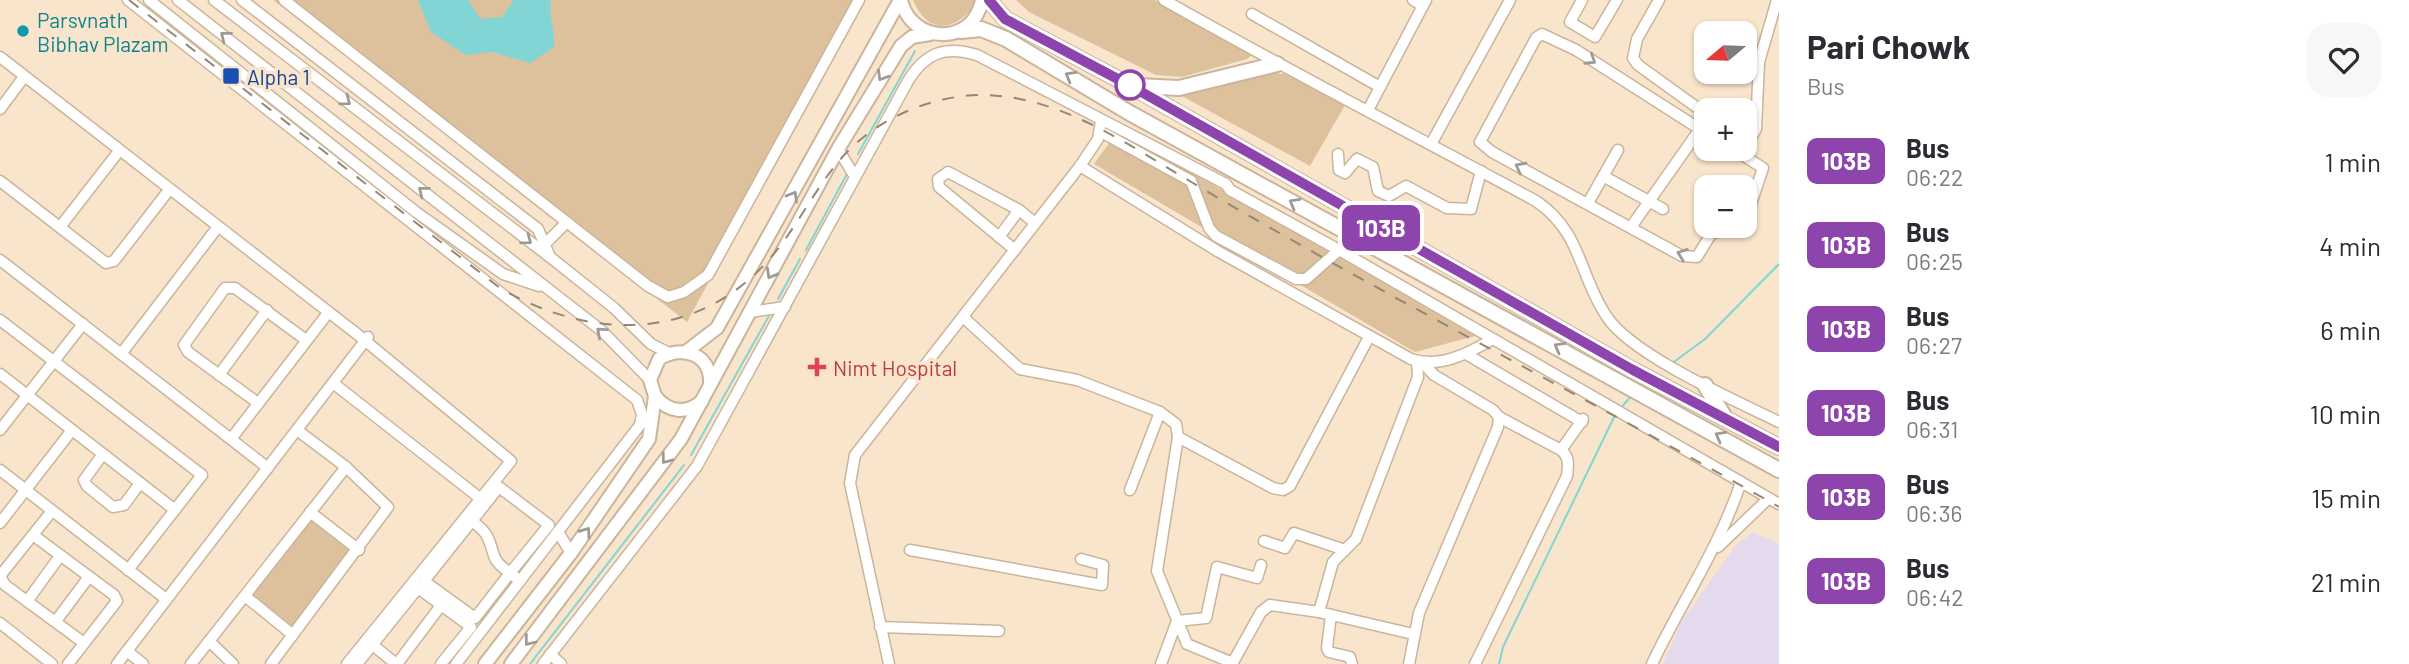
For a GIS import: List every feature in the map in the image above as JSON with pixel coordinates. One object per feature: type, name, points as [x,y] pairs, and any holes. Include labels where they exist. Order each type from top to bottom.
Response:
[{"type":"highway","points":[[989,0],[1005,19],[1129,85],[1633,370],[1779,447]]},
{"type":"highway","points":[[961,31],[981,29],[1006,39],[1225,164],[1619,379],[1779,470]]},
{"type":"highway","points":[[1129,85],[1179,88],[1277,64]]},
{"type":"highway","points":[[1705,385],[1724,416]]},
{"type":"main road","points":[[900,0],[910,21],[930,34]]},
{"type":"main road","points":[[485,664],[571,552],[649,439],[655,396],[650,380],[659,359],[669,352],[687,351],[718,328],[900,0]]},
{"type":"main road","points":[[511,664],[681,439],[838,149],[901,46],[912,37],[930,34],[941,36],[961,31],[978,15],[982,0]]},
{"type":"main road","points":[[687,351],[706,365],[710,387]]},
{"type":"main road","points":[[655,396],[673,410],[689,409],[702,401]]},
{"type":"street","points":[[128,0],[637,400],[642,414],[639,425],[456,664]]},
{"type":"street","points":[[149,0],[416,212],[503,274],[543,287]]},
{"type":"street","points":[[178,0],[601,331],[650,380]]},
{"type":"street","points":[[214,0],[550,257],[614,308],[651,344],[669,352]]},
{"type":"street","points":[[242,0],[538,229],[550,257]]},
{"type":"street","points":[[284,0],[664,296],[677,295],[705,278],[859,0]]},
{"type":"street","points":[[1164,0],[1554,213],[1574,242],[1607,318],[1619,332],[1689,376],[1779,422]]},
{"type":"street","points":[[1368,110],[1425,3],[1413,0]]},
{"type":"street","points":[[1431,144],[1510,0]]},
{"type":"street","points":[[1582,0],[1570,22],[1595,37],[1617,0]]},
{"type":"street","points":[[1659,0],[1637,39],[1633,58],[1638,65],[1694,105]]},
{"type":"street","points":[[1757,107],[1759,62],[1777,0]]},
{"type":"street","points":[[1252,14],[1380,87]]},
{"type":"street","points":[[1694,125],[1576,50],[1552,37],[1540,36],[1480,142],[1492,152],[1691,259],[1697,257],[1708,238]]},
{"type":"street","points":[[542,664],[697,466],[855,177],[917,67],[926,58],[947,50],[977,55],[1101,121],[1106,134],[1191,181],[1209,228],[1216,236],[1296,279],[1306,279]]},
{"type":"street","points":[[0,57],[217,228],[328,313],[367,339],[511,461],[481,499],[469,519],[424,581],[475,618],[549,525],[499,487],[469,519],[369,643],[357,664]]},
{"type":"street","points":[[0,109],[24,77]]},
{"type":"street","points":[[1101,121],[1106,134],[1226,184]]},
{"type":"street","points":[[889,664],[853,506],[851,466],[855,456],[1106,134]]},
{"type":"street","points":[[1631,227],[1694,143]]},
{"type":"street","points":[[838,149],[855,177]]},
{"type":"street","points":[[60,227],[119,150]]},
{"type":"street","points":[[1588,202],[1618,150]]},
{"type":"street","points":[[1338,154],[1339,170],[1345,173],[1357,159],[1373,167],[1378,191],[1389,196],[1406,186],[1447,208],[1471,209],[1481,171]]},
{"type":"street","points":[[1752,161],[1763,168],[1757,186]]},
{"type":"street","points":[[1225,164],[1226,184],[1230,190],[1779,504]]},
{"type":"street","points":[[1080,166],[1210,246],[1369,337],[1420,362],[1434,375],[1493,410],[1499,417],[1567,454],[1567,477],[1475,664]]},
{"type":"street","points":[[1015,250],[939,187],[938,179],[948,172],[1019,210],[1035,223]]},
{"type":"street","points":[[1603,176],[1663,209]]},
{"type":"street","points":[[0,181],[100,260],[114,261],[169,190]]},
{"type":"street","points":[[999,237],[1019,210]]},
{"type":"street","points":[[546,243],[567,222]]},
{"type":"street","points":[[121,354],[217,228]]},
{"type":"street","points":[[1210,246],[1216,236]]},
{"type":"street","points":[[1299,297],[1306,279],[1339,250],[1360,239]]},
{"type":"street","points":[[0,260],[268,468]]},
{"type":"street","points":[[258,403],[188,352],[184,345],[225,288],[235,288],[306,340]]},
{"type":"street","points":[[750,312],[785,307]]},
{"type":"street","points":[[219,375],[267,310]]},
{"type":"street","points":[[230,439],[328,313]]},
{"type":"street","points":[[963,317],[1020,369],[1077,380],[1160,412],[1175,424],[1178,437],[1157,571],[1190,646],[1232,664],[1261,612],[1270,605],[1319,612],[1413,634]]},
{"type":"street","points":[[0,320],[55,359],[202,475],[200,482],[128,570]]},
{"type":"street","points":[[0,430],[83,324]]},
{"type":"street","points":[[1178,437],[1273,488],[1283,490],[1290,486],[1369,337]]},
{"type":"street","points":[[117,664],[367,339]]},
{"type":"street","points":[[1420,362],[1466,354],[1493,339]]},
{"type":"street","points":[[1466,354],[1583,419],[1562,450]]},
{"type":"street","points":[[1319,612],[1333,562],[1356,539],[1418,377],[1420,362]]},
{"type":"street","points":[[0,374],[175,510]]},
{"type":"street","points":[[333,383],[481,499]]},
{"type":"street","points":[[1130,490],[1160,412]]},
{"type":"street","points":[[1409,664],[1419,613],[1498,427],[1499,417]]},
{"type":"street","points":[[0,523],[72,430]]},
{"type":"street","points":[[271,664],[359,550],[388,507],[346,467],[297,430]]},
{"type":"street","points":[[103,454],[84,480],[87,486],[113,507],[124,505],[140,483]]},
{"type":"street","points":[[191,664],[346,467]]},
{"type":"street","points":[[0,470],[166,599]]},
{"type":"street","points":[[1652,664],[1680,605],[1727,523],[1741,482]]},
{"type":"street","points":[[1712,552],[1769,498]]},
{"type":"street","points":[[52,511],[0,576],[5,585],[84,643]]},
{"type":"street","points":[[310,512],[359,550]]},
{"type":"street","points":[[469,519],[487,537],[492,558],[520,581]]},
{"type":"street","points":[[558,532],[571,552]]},
{"type":"street","points":[[1264,541],[1285,548],[1294,533],[1345,550]]},
{"type":"street","points":[[33,535],[117,601],[68,664]]},
{"type":"street","points":[[910,550],[1102,585],[1103,565],[1081,559]]},
{"type":"street","points":[[28,600],[60,556]]},
{"type":"street","points":[[1177,621],[1206,618],[1217,567],[1257,578],[1261,565]]},
{"type":"street","points":[[56,621],[88,578]]},
{"type":"street","points":[[347,664],[418,588],[471,626],[441,664]]},
{"type":"street","points":[[245,596],[293,635]]},
{"type":"street","points":[[369,643],[396,664],[442,604]]},
{"type":"street","points":[[1331,615],[1327,649],[1329,652],[1350,657],[1352,664]]},
{"type":"street","points":[[1161,664],[1177,621]]},
{"type":"street","points":[[0,623],[52,664]]},
{"type":"street","points":[[880,627],[999,631]]},
{"type":"street","points":[[209,641],[233,664]]},
{"type":"street","points":[[127,651],[143,664]]},
{"type":"street","points":[[550,654],[561,664]]},
{"type":"shaded area","points":[[273,0],[862,0],[687,322]]},
{"type":"shaded area","points":[[913,0],[974,0],[974,6],[958,21],[941,26],[925,19]]},
{"type":"shaded area","points":[[1016,0],[1155,0],[1253,54],[1247,59],[1182,77],[1156,75],[1029,12]]},
{"type":"shaded area","points":[[1259,72],[1285,74],[1345,105],[1310,166],[1180,95]]},
{"type":"shaded area","points":[[1115,135],[1127,135],[1475,336],[1415,352],[1094,164]]},
{"type":"shaded area","points":[[310,520],[351,552],[293,630],[250,595]]},
{"type":"shaded area","points":[[1753,532],[1779,544],[1779,664],[1663,664],[1681,623],[1736,545]]},
{"type":"water","points":[[418,0],[468,0],[480,19],[502,17],[514,0],[551,0],[554,47],[530,63],[492,52],[466,55],[431,32]]},
{"type":"waterway","points":[[858,154],[915,51]]},
{"type":"waterway","points":[[806,250],[847,174]]},
{"type":"waterway","points":[[778,299],[800,259]]},
{"type":"waterway","points":[[1671,364],[1705,339],[1779,264]]},
{"type":"waterway","points":[[691,455],[770,314]]},
{"type":"waterway","points":[[1621,408],[1631,396]]},
{"type":"waterway","points":[[1499,664],[1503,647],[1615,415]]},
{"type":"waterway","points":[[530,664],[684,465]]},
{"type":"railway","points":[[129,0],[500,288],[533,305],[568,317],[603,324],[638,325],[672,320],[705,308],[736,290],[765,264],[839,161],[868,133],[904,113],[943,100],[983,95],[1012,98],[1040,104],[1093,125],[1329,261],[1779,507]]},
{"type":"bus line","name":"103B","points":[[989,0],[1005,19],[1129,85],[1633,370],[1779,447]]},
{"type":"place","name":"Parsvnath Bibhav Plazam","points":[[23,31]]},
{"type":"place","name":"Alpha 1","points":[[231,76]]},
{"type":"place","name":"Nimt Hospital","points":[[817,367]]}]
